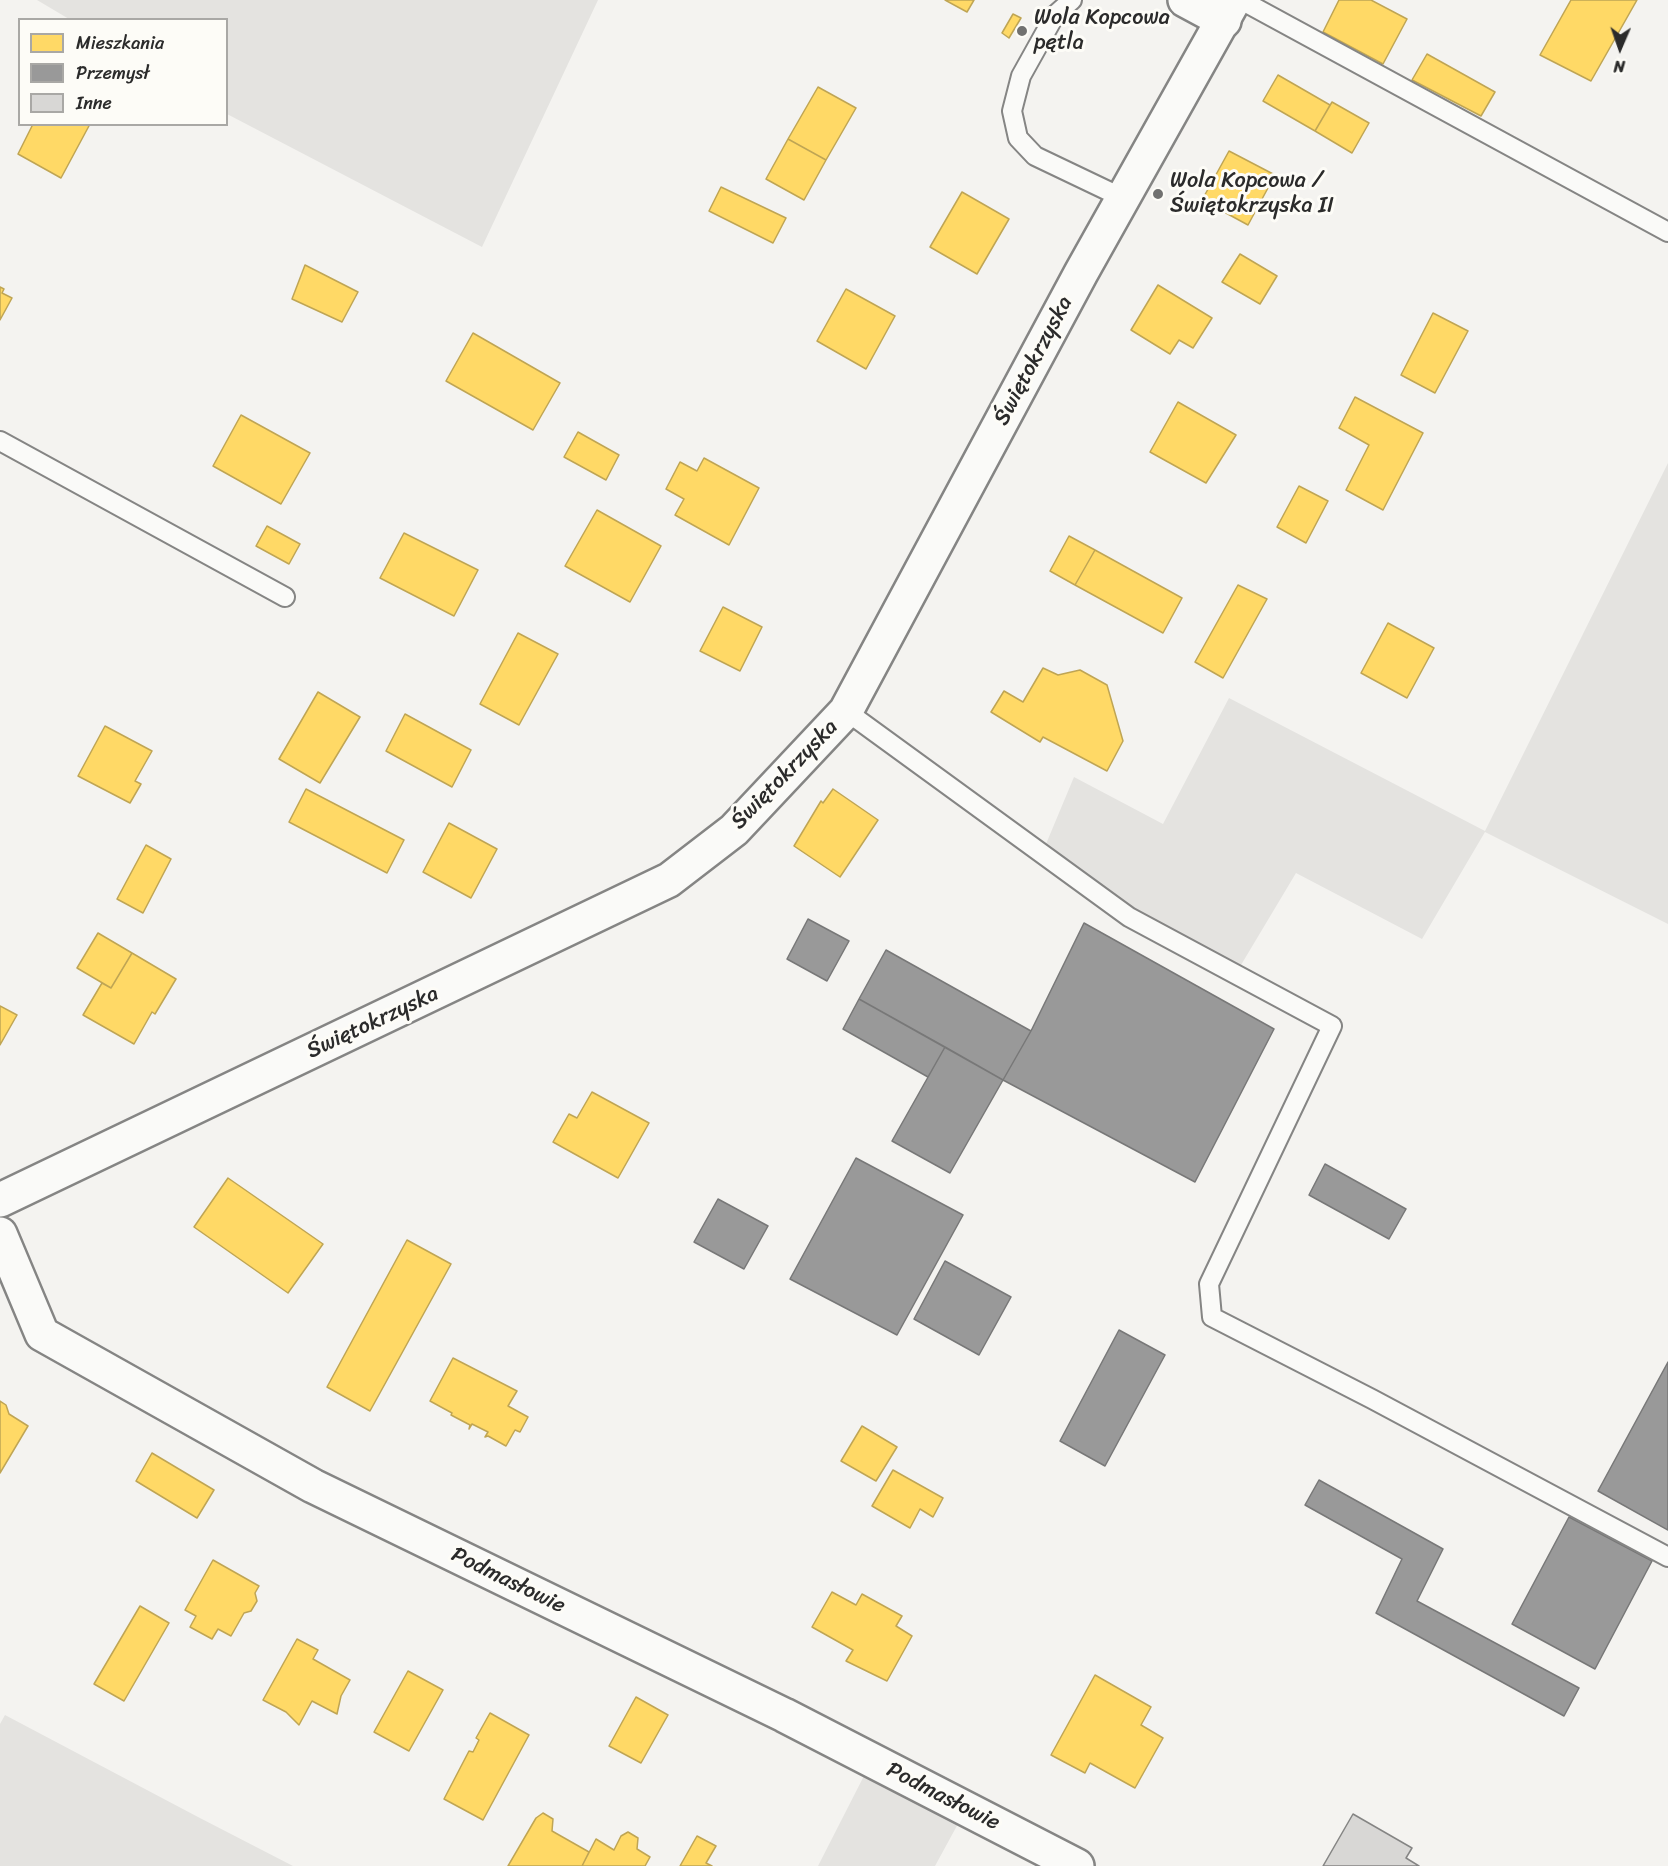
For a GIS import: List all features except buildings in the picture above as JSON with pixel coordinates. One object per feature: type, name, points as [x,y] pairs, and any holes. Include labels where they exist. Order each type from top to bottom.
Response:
[{"type":"street","points":[[1185,0],[1233,7]]},
{"type":"street","name":"Świętokrzyska","points":[[0,1200],[669,880],[734,830],[846,711],[1081,273],[1233,7]]},
{"type":"street","name":"Podmasłowie","points":[[0,1234],[42,1334],[313,1486],[784,1715],[1077,1866]]},
{"type":"lane","points":[[1072,0],[1055,15],[1021,76],[1012,111],[1018,138],[1035,156],[1125,199]]},
{"type":"lane","points":[[1233,7],[1668,232]]},
{"type":"lane","points":[[0,441],[285,597]]},
{"type":"lane","points":[[846,711],[1129,917],[1332,1026],[1209,1284],[1212,1317],[1372,1399],[1668,1557]]},
{"type":"shaded area","points":[[37,0],[598,0],[482,247],[228,115],[228,18],[67,18]]},
{"type":"shaded area","points":[[1668,463],[1668,924],[1485,832],[1422,939],[1296,873],[1238,970],[1135,910],[1046,844],[1074,777],[1163,824],[1229,698],[1485,831]]},
{"type":"shaded area","points":[[5,1715],[293,1866],[0,1866],[0,1724]]},
{"type":"shaded area","points":[[868,1768],[959,1822],[935,1866],[818,1866]]},
{"type":"place","name":"Wola Kopcowa pętla","points":[[1022,31]]},
{"type":"place","name":"Wola Kopcowa / Świętokrzyska II","points":[[1158,194]]}]
